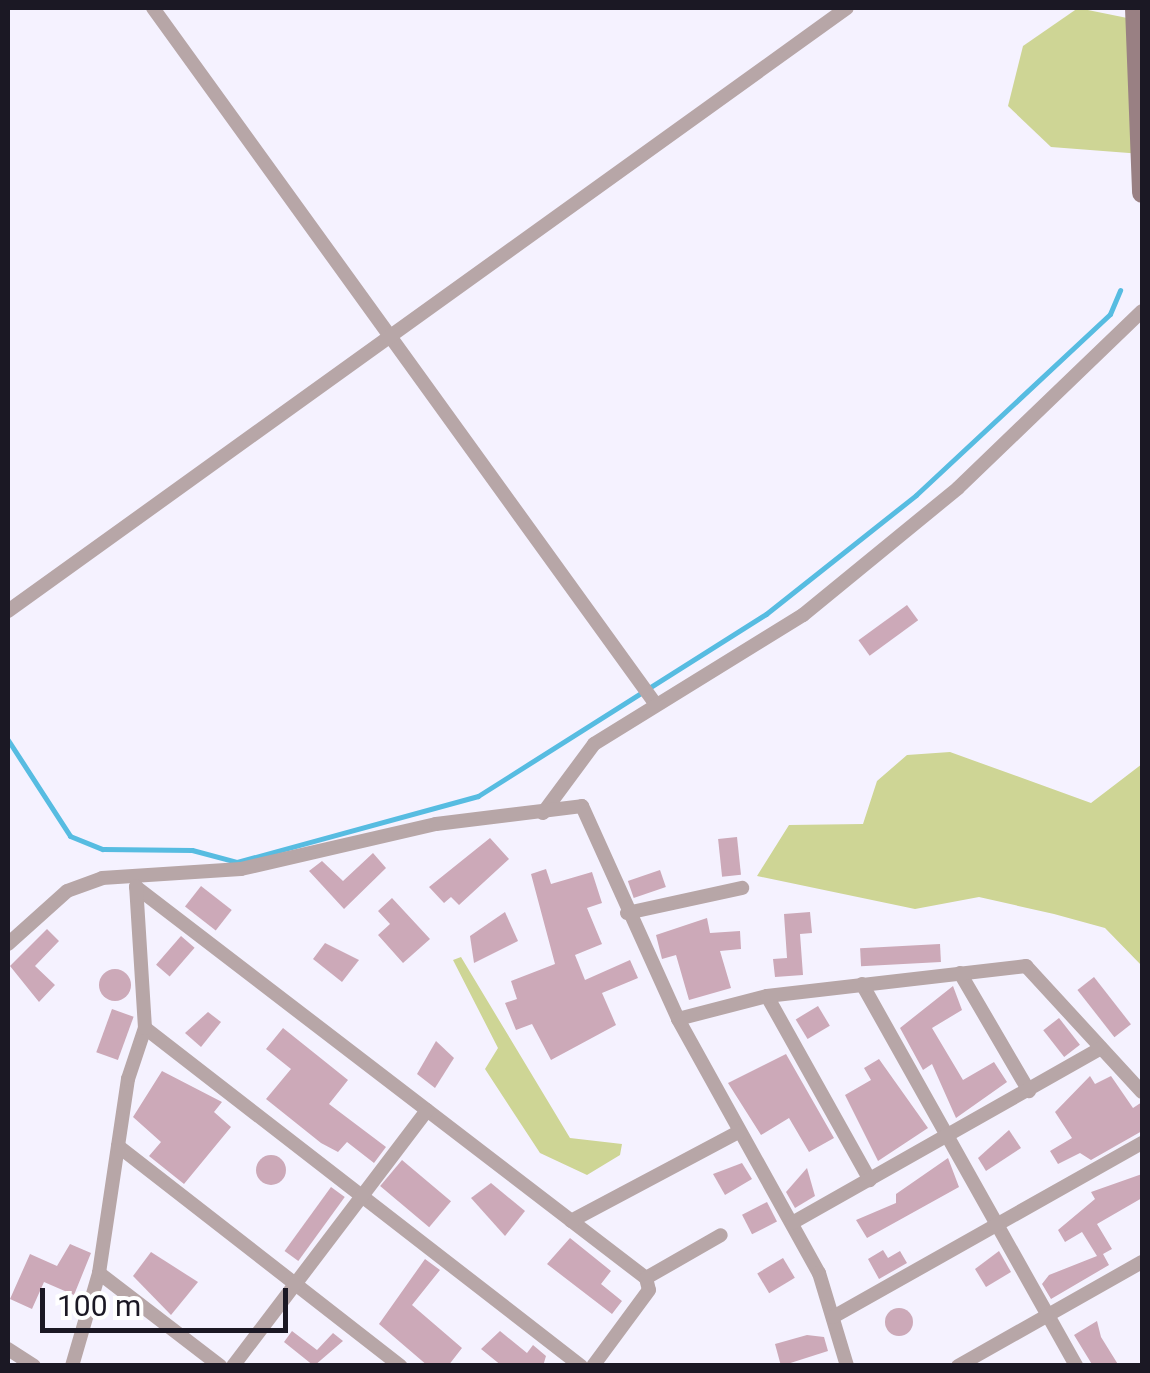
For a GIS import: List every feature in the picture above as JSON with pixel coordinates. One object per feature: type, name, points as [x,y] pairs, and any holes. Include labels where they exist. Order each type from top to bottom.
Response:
[{"type":"street","points":[[154,8],[654,702]]},
{"type":"street","points":[[8,612],[847,8]]},
{"type":"street","points":[[1135,8],[1142,193]]},
{"type":"street","points":[[543,813],[594,744],[654,702],[803,615],[958,488],[1142,311]]},
{"type":"street","points":[[8,944],[66,890],[241,869],[381,834],[582,806],[678,1019],[792,1222],[833,1316],[847,1366]]},
{"type":"street","points":[[72,1366],[99,1273],[118,1146],[145,1028],[133,881]]},
{"type":"street","points":[[133,881],[646,1278],[650,1290],[593,1366]]},
{"type":"street","points":[[627,912],[742,888]]},
{"type":"street","points":[[678,1019],[767,996],[1033,968],[1142,1092]]},
{"type":"street","points":[[960,973],[1029,1092]]},
{"type":"street","points":[[862,984],[1076,1366]]},
{"type":"street","points":[[767,996],[870,1180]]},
{"type":"street","points":[[145,1028],[581,1366]]},
{"type":"street","points":[[792,1222],[1029,1092],[1101,1048]]},
{"type":"street","points":[[233,1366],[427,1110]]},
{"type":"street","points":[[571,1221],[740,1131]]},
{"type":"street","points":[[833,1316],[1142,1143]]},
{"type":"street","points":[[118,1146],[401,1366]]},
{"type":"street","points":[[646,1278],[722,1235]]},
{"type":"street","points":[[958,1366],[1142,1262]]},
{"type":"street","points":[[99,1273],[220,1366]]},
{"type":"street","points":[[8,1349],[34,1366]]},
{"type":"green space","points":[[1078,8],[1142,21],[1142,154],[1051,147],[1008,106],[1023,46]]},
{"type":"green space","points":[[950,752],[1091,803],[1142,764],[1142,966],[1105,928],[1054,914],[979,897],[915,909],[757,876],[789,825],[863,824],[877,781],[907,755]]},
{"type":"green space","points":[[461,957],[570,1138],[622,1144],[620,1155],[587,1175],[540,1153],[485,1069],[498,1048],[453,960]]},
{"type":"building","points":[[907,605],[918,620],[870,656],[858,640]]},
{"type":"building","points":[[737,837],[741,875],[722,877],[718,839]]},
{"type":"building","points":[[490,838],[509,859],[459,905],[451,897],[444,903],[429,887]]},
{"type":"building","points":[[373,853],[386,868],[344,909],[309,871],[322,861],[343,881]]},
{"type":"building","points":[[546,869],[551,884],[592,872],[602,903],[587,908],[602,944],[575,955],[585,980],[630,960],[638,978],[602,993],[616,1025],[551,1060],[532,1024],[516,1030],[505,1003],[517,999],[511,981],[555,964],[531,874]]},
{"type":"building","points":[[660,870],[666,887],[634,898],[628,881]]},
{"type":"building","points":[[201,886],[232,910],[216,930],[185,906]]},
{"type":"building","points":[[392,898],[430,939],[403,963],[378,935],[390,924],[378,911]]},
{"type":"building","points":[[505,912],[518,941],[474,963],[470,936]]},
{"type":"building","points":[[810,912],[812,933],[800,934],[803,975],[775,977],[773,959],[787,958],[784,914]]},
{"type":"building","points":[[707,918],[710,933],[740,931],[741,949],[720,951],[731,988],[689,1000],[676,955],[662,959],[656,935]]},
{"type":"building","points":[[47,929],[59,941],[35,966],[55,985],[39,1002],[10,966]]},
{"type":"building","points":[[181,936],[195,948],[170,976],[156,965]]},
{"type":"building","points":[[325,943],[359,960],[342,982],[313,959]]},
{"type":"building","points":[[940,944],[941,962],[861,966],[860,948]]},
{"type":"building","points":[[115,969],[126,974],[131,985],[126,996],[115,1001],[104,996],[99,985],[104,974]]},
{"type":"building","points":[[1094,977],[1131,1024],[1114,1037],[1077,990]]},
{"type":"building","points":[[953,986],[962,1010],[932,1028],[963,1080],[994,1062],[1007,1082],[956,1118],[932,1064],[923,1070],[900,1028]]},
{"type":"building","points":[[818,1006],[830,1026],[808,1039],[796,1019]]},
{"type":"building","points":[[112,1009],[134,1017],[118,1060],[96,1052]]},
{"type":"building","points":[[208,1012],[221,1022],[201,1047],[185,1033]]},
{"type":"building","points":[[1059,1018],[1080,1045],[1064,1057],[1043,1030]]},
{"type":"building","points":[[283,1028],[348,1080],[329,1104],[386,1147],[374,1163],[347,1142],[338,1152],[321,1143],[266,1099],[291,1069],[266,1049]]},
{"type":"building","points":[[436,1041],[454,1058],[435,1088],[417,1074]]},
{"type":"building","points":[[786,1054],[834,1138],[809,1152],[789,1118],[761,1135],[728,1083]]},
{"type":"building","points":[[879,1059],[928,1128],[878,1161],[845,1095],[871,1080],[864,1068]]},
{"type":"building","points":[[162,1071],[222,1102],[214,1112],[231,1127],[184,1184],[149,1156],[161,1142],[133,1117]]},
{"type":"building","points":[[1090,1076],[1095,1084],[1111,1076],[1133,1108],[1142,1102],[1142,1131],[1091,1160],[1080,1153],[1058,1164],[1050,1151],[1072,1138],[1055,1112]]},
{"type":"building","points":[[1009,1130],[1021,1148],[986,1171],[978,1158]]},
{"type":"building","points":[[271,1155],[282,1159],[286,1170],[282,1181],[271,1185],[260,1181],[256,1170],[260,1159]]},
{"type":"building","points":[[948,1158],[959,1187],[867,1238],[856,1220],[896,1203],[896,1194]]},
{"type":"building","points":[[402,1160],[451,1201],[429,1227],[380,1186]]},
{"type":"building","points":[[742,1163],[752,1179],[725,1195],[713,1174]]},
{"type":"building","points":[[807,1168],[815,1196],[795,1208],[786,1192]]},
{"type":"building","points":[[1142,1174],[1142,1198],[1097,1224],[1112,1249],[1103,1254],[1109,1265],[1051,1299],[1042,1284],[1049,1275],[1097,1256],[1082,1232],[1065,1242],[1058,1230],[1095,1199],[1091,1192]]},
{"type":"building","points":[[491,1183],[525,1211],[505,1236],[471,1198]]},
{"type":"building","points":[[331,1187],[345,1197],[298,1261],[285,1251]]},
{"type":"building","points":[[767,1202],[777,1222],[752,1234],[742,1215]]},
{"type":"building","points":[[570,1238],[611,1271],[601,1284],[622,1301],[612,1314],[547,1264]]},
{"type":"building","points":[[70,1244],[91,1253],[74,1295],[44,1282],[32,1309],[10,1299],[30,1254],[57,1266]]},
{"type":"building","points":[[883,1250],[888,1258],[900,1251],[907,1263],[879,1279],[868,1259]]},
{"type":"building","points":[[999,1251],[1011,1272],[986,1287],[975,1269]]},
{"type":"building","points":[[151,1252],[198,1282],[171,1315],[133,1276]]},
{"type":"building","points":[[783,1258],[795,1278],[769,1293],[757,1273]]},
{"type":"building","points":[[425,1259],[440,1270],[412,1305],[462,1348],[448,1366],[428,1366],[379,1324]]},
{"type":"building","points":[[899,1308],[909,1312],[913,1322],[909,1332],[899,1336],[889,1332],[885,1322],[889,1312]]},
{"type":"building","points":[[1097,1321],[1101,1337],[1119,1366],[1093,1366],[1074,1335]]},
{"type":"building","points":[[292,1331],[317,1350],[333,1333],[343,1341],[314,1366],[284,1342]]},
{"type":"building","points":[[500,1331],[527,1353],[533,1345],[546,1356],[543,1366],[502,1366],[481,1349]]},
{"type":"building","points":[[807,1335],[824,1337],[828,1351],[781,1366],[775,1344]]},
{"type":"waterway","points":[[8,740],[70,836],[103,849],[192,850],[237,862],[478,796],[766,614],[916,495],[1110,314],[1120,290]]}]
